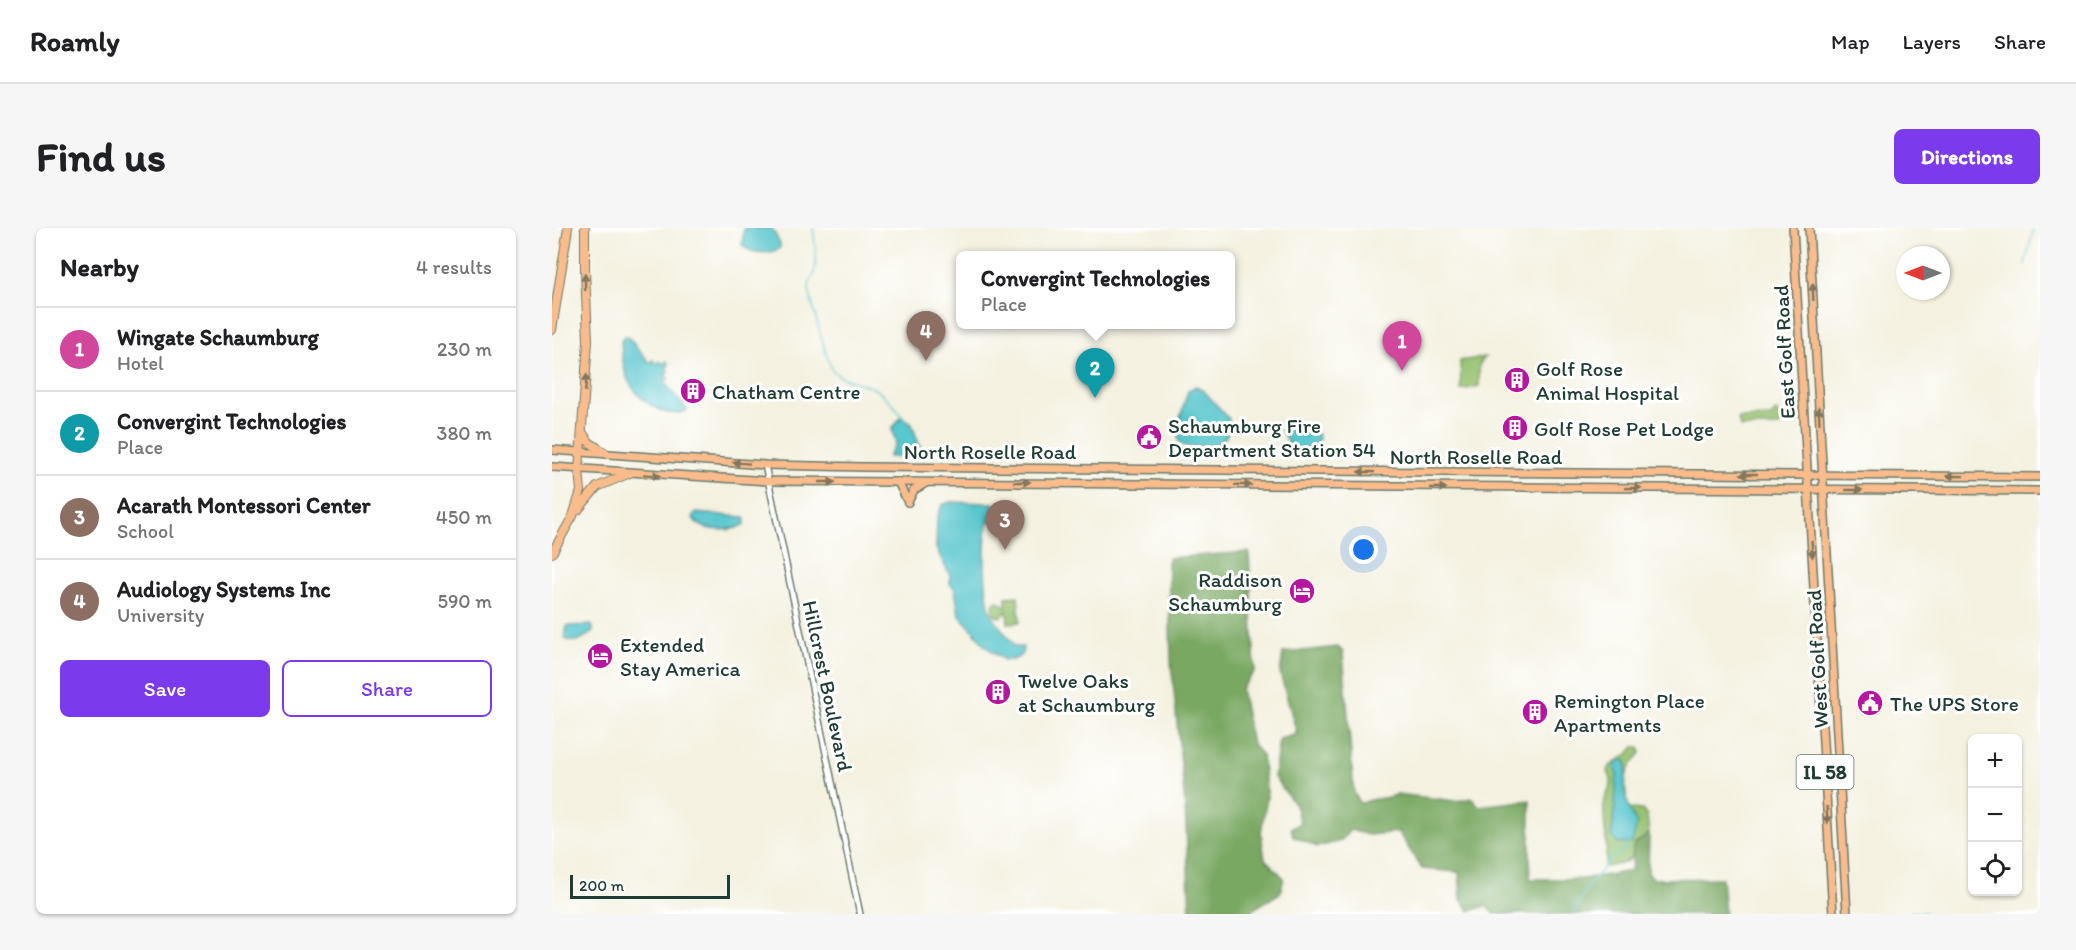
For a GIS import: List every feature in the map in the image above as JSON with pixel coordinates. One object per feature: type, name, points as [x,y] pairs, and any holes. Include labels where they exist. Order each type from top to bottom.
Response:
[{"type":"highway","points":[[552,330],[568,228]]},
{"type":"highway","points":[[573,516],[581,491],[579,470],[588,341],[585,228]]},
{"type":"highway","points":[[582,431],[589,442],[607,454]]},
{"type":"highway","points":[[552,553],[573,516],[597,487],[630,473]]},
{"type":"main road","name":"East Golf Road","points":[[1793,228],[1808,474]]},
{"type":"main road","name":"East Golf Road","points":[[1809,228],[1823,474]]},
{"type":"main road","name":"North Roselle Road","points":[[554,450],[765,465],[2040,477]]},
{"type":"main road","name":"North Roselle Road","points":[[552,467],[768,481],[2040,491]]},
{"type":"main road","name":"West Golf Road","points":[[1808,474],[1833,914]]},
{"type":"main road","name":"West Golf Road","points":[[1823,474],[1847,914]]},
{"type":"main road","points":[[898,482],[908,502],[914,490],[929,482]]},
{"type":"street","name":"Hillcrest Boulevard","points":[[765,465],[860,914]]},
{"type":"green space","points":[[1485,357],[1479,365],[1479,386],[1461,390],[1460,361]]},
{"type":"green space","points":[[1776,412],[1783,416],[1777,427],[1740,427],[1738,418],[1771,417]]},
{"type":"green space","points":[[1249,552],[1255,671],[1241,689],[1252,744],[1262,755],[1267,797],[1261,833],[1265,859],[1284,878],[1280,893],[1252,910],[1251,914],[1190,914],[1185,805],[1171,661],[1168,558]]},
{"type":"green space","points":[[1018,596],[1020,622],[1008,623],[1007,611],[1001,617],[996,616],[993,612],[994,602],[998,601],[1006,607],[1006,597]]},
{"type":"green space","points":[[1338,647],[1343,652],[1354,793],[1361,804],[1397,794],[1456,801],[1472,798],[1479,806],[1530,800],[1530,879],[1582,879],[1631,871],[1634,845],[1649,834],[1648,873],[1654,879],[1722,878],[1725,914],[1494,914],[1486,906],[1470,911],[1461,900],[1459,872],[1422,869],[1398,832],[1368,835],[1350,830],[1341,841],[1317,847],[1293,836],[1291,828],[1300,823],[1295,805],[1274,777],[1279,739],[1297,734],[1280,673],[1283,653]]},
{"type":"green space","points":[[1634,747],[1640,747],[1641,753],[1627,773],[1626,793],[1629,809],[1642,810],[1647,816],[1649,834],[1634,845],[1632,857],[1624,863],[1607,867],[1605,866],[1607,851],[1604,803],[1611,785],[1608,772],[1610,766]]},
{"type":"water","points":[[744,228],[772,228],[780,248],[766,253],[746,248],[742,245]]},
{"type":"water","points":[[625,336],[650,363],[653,360],[656,364],[660,361],[663,364],[667,361],[669,365],[666,368],[669,372],[665,375],[668,379],[664,382],[687,410],[679,413],[662,411],[639,396],[629,382],[623,362],[621,341]]},
{"type":"water","points":[[1196,386],[1204,391],[1229,419],[1227,435],[1222,442],[1191,447],[1184,446],[1178,439],[1182,410],[1188,391]]},
{"type":"water","points":[[901,417],[911,422],[924,457],[888,457],[896,443],[892,429]]},
{"type":"water","points":[[1304,425],[1316,432],[1319,439],[1316,443],[1306,448],[1289,445],[1281,430]]},
{"type":"water","points":[[950,502],[993,503],[996,508],[988,524],[986,538],[987,596],[996,622],[1015,647],[1023,647],[1022,655],[1013,660],[1004,660],[984,645],[959,615],[955,589],[950,584],[950,576],[936,548],[937,518],[942,505]]},
{"type":"water","points":[[695,513],[745,517],[745,524],[733,529],[710,529],[697,523],[693,518]]},
{"type":"water","points":[[591,625],[593,632],[579,640],[572,642],[565,638],[567,626]]},
{"type":"water","points":[[1619,760],[1627,761],[1625,791],[1637,824],[1632,843],[1618,844],[1611,836],[1617,772],[1614,767]]},
{"type":"waterway","points":[[813,228],[816,263],[809,287],[831,367],[842,377],[881,393],[904,419]]},
{"type":"waterway","points":[[2025,264],[2034,228]]},
{"type":"waterway","points":[[1573,914],[1586,889],[1610,858],[1619,855],[1628,844]]},
{"type":"waterway","points":[[1910,912],[1926,912]]},
{"type":"place","name":"Audiology Systems Inc","points":[[926,361]]},
{"type":"place","name":"Wingate Schaumburg","points":[[1402,371]]},
{"type":"place","name":"Golf Rose Animal Hospital","points":[[1517,380]]},
{"type":"place","name":"Chatham Centre","points":[[693,391]]},
{"type":"place","name":"Convergint Technologies","points":[[1095,398]]},
{"type":"place","name":"Golf Rose Pet Lodge","points":[[1515,428]]},
{"type":"place","name":"Schaumburg Fire Department Station 54","points":[[1149,437]]},
{"type":"place","name":"Acarath Montessori Center","points":[[1005,550]]},
{"type":"place","name":"Raddison Schaumburg","points":[[1302,591]]},
{"type":"place","name":"Extended Stay America","points":[[600,656]]},
{"type":"place","name":"Twelve Oaks at Schaumburg","points":[[998,692]]},
{"type":"place","name":"The UPS Store","points":[[1870,703]]},
{"type":"place","name":"Remington Place Apartments","points":[[1535,712]]}]
